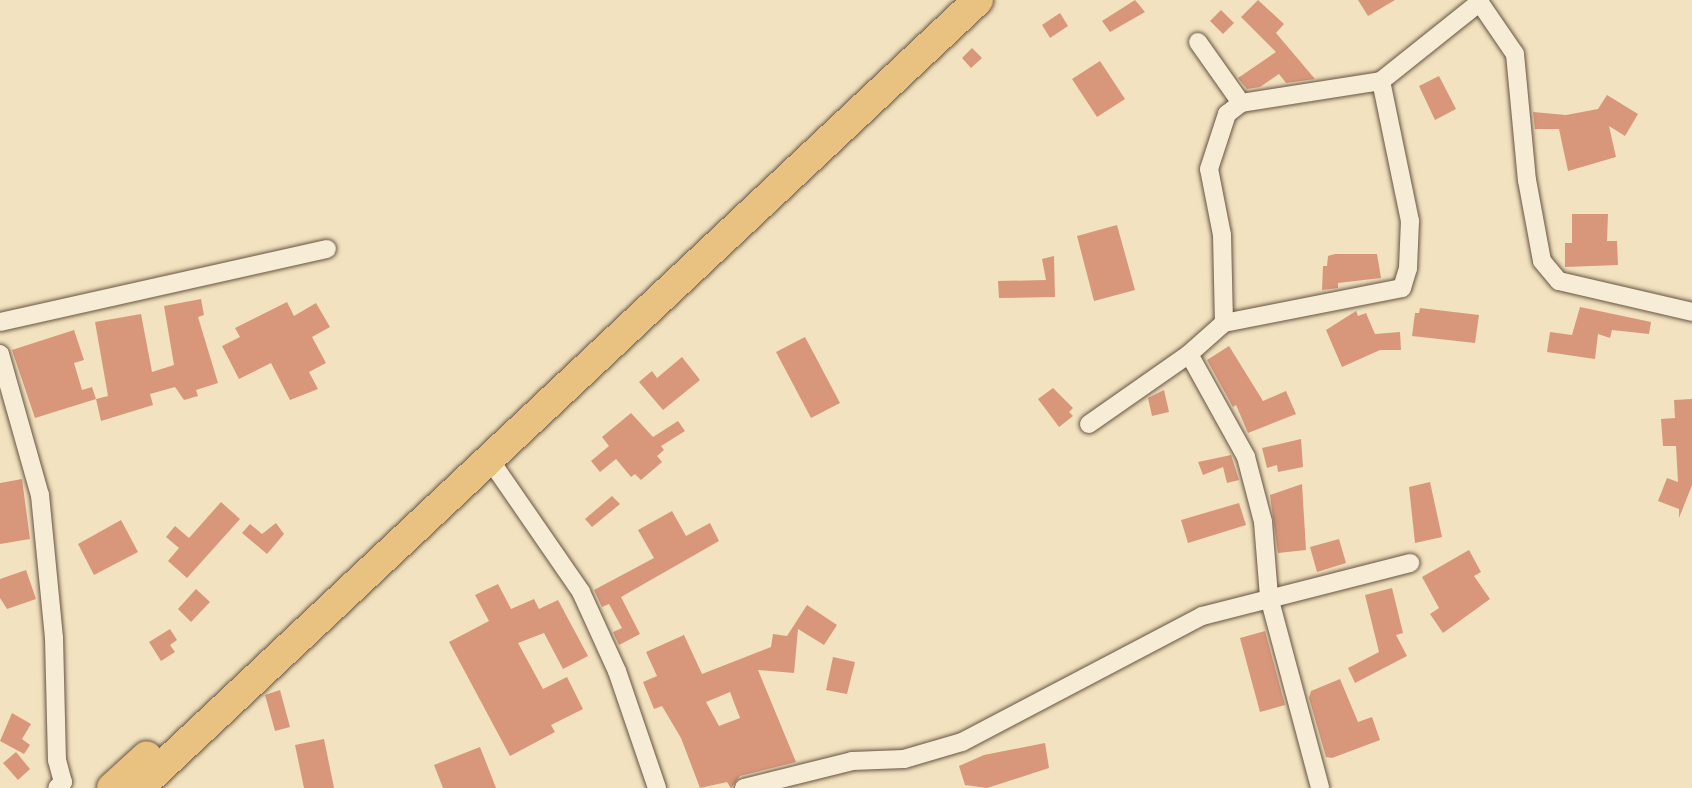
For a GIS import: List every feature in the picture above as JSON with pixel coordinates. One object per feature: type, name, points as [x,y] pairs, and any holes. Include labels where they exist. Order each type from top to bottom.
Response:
[{"type":"highway","points":[[112,788],[950,0]]},
{"type":"highway","points":[[139,788],[978,0]]},
{"type":"street","points":[[1224,323],[1222,236],[1209,169],[1227,114],[1242,103],[1380,82],[1479,1],[1514,54],[1527,180],[1542,261],[1559,281],[1692,312]]},
{"type":"street","points":[[1198,42],[1242,103]]},
{"type":"street","points":[[1089,424],[1189,354],[1224,323],[1402,288],[1408,268],[1410,221],[1380,82]]},
{"type":"street","points":[[0,322],[327,249]]},
{"type":"street","points":[[0,354],[40,495],[54,638],[56,744],[63,782],[56,788]]},
{"type":"street","points":[[1189,354],[1246,457],[1263,522],[1269,597],[1320,788]]},
{"type":"street","points":[[488,457],[580,592],[617,670],[657,788]]},
{"type":"street","points":[[744,788],[852,760],[904,759],[962,742],[1202,616],[1410,562]]},
{"type":"building","points":[[1135,0],[1145,12],[1110,32],[1102,21]]},
{"type":"building","points":[[1258,0],[1284,24],[1276,33],[1315,79],[1286,83],[1279,74],[1260,87],[1247,89],[1238,78],[1276,52],[1241,17]]},
{"type":"building","points":[[1358,0],[1395,0],[1368,16]]},
{"type":"building","points":[[1221,10],[1234,23],[1223,34],[1210,21]]},
{"type":"building","points":[[1060,13],[1068,26],[1050,38],[1042,25]]},
{"type":"building","points":[[972,48],[982,58],[971,68],[962,58]]},
{"type":"building","points":[[1100,61],[1125,99],[1097,117],[1072,79]]},
{"type":"building","points":[[1439,76],[1456,109],[1435,120],[1419,86]]},
{"type":"building","points":[[1607,95],[1638,114],[1625,136],[1609,126],[1616,157],[1568,171],[1559,129],[1535,129],[1533,112],[1566,115],[1598,109]]},
{"type":"building","points":[[1572,214],[1608,214],[1607,241],[1617,241],[1618,265],[1565,267],[1565,243],[1572,243]]},
{"type":"building","points":[[1117,225],[1135,290],[1094,301],[1077,236]]},
{"type":"building","points":[[1377,254],[1381,278],[1338,283],[1338,288],[1322,290],[1323,266],[1327,266],[1328,256]]},
{"type":"building","points":[[1054,256],[1055,297],[999,298],[998,281],[1046,280],[1042,259]]},
{"type":"building","points":[[201,299],[204,315],[198,317],[218,383],[196,390],[198,396],[184,400],[175,387],[150,394],[153,405],[101,421],[96,399],[108,396],[95,322],[141,314],[152,372],[174,365],[164,306]]},
{"type":"building","points":[[287,302],[294,316],[316,303],[330,327],[312,337],[326,363],[309,372],[318,389],[290,400],[271,363],[239,379],[222,346],[240,337],[235,328]]},
{"type":"building","points":[[1580,307],[1651,322],[1649,334],[1612,330],[1610,338],[1598,334],[1595,359],[1547,352],[1550,332],[1572,335]]},
{"type":"building","points":[[1420,308],[1479,315],[1475,343],[1412,336],[1415,313]]},
{"type":"building","points":[[1356,311],[1358,316],[1366,313],[1375,334],[1400,332],[1401,350],[1380,350],[1342,367],[1326,330]]},
{"type":"building","points":[[74,330],[84,360],[74,363],[82,390],[92,387],[96,399],[35,418],[12,350]]},
{"type":"building","points":[[805,337],[840,403],[811,418],[776,352]]},
{"type":"building","points":[[1229,346],[1263,401],[1286,391],[1296,414],[1248,433],[1236,405],[1233,407],[1207,360]]},
{"type":"building","points":[[682,357],[700,380],[663,410],[639,382],[652,371],[657,378]]},
{"type":"building","points":[[1053,388],[1073,408],[1069,412],[1073,416],[1059,427],[1038,399]]},
{"type":"building","points":[[1164,390],[1169,412],[1152,416],[1148,398]]},
{"type":"building","points":[[1692,399],[1692,485],[1679,518],[1679,509],[1658,501],[1667,478],[1678,482],[1676,446],[1663,446],[1661,419],[1675,418],[1674,400]]},
{"type":"building","points":[[631,413],[653,437],[678,421],[685,431],[661,446],[664,450],[657,456],[662,462],[641,480],[635,474],[631,477],[616,459],[600,472],[591,461],[609,446],[602,437]]},
{"type":"building","points":[[1301,439],[1303,467],[1278,472],[1277,465],[1267,468],[1262,448]]},
{"type":"building","points":[[1231,455],[1239,480],[1227,483],[1223,467],[1203,475],[1198,462]]},
{"type":"building","points":[[22,479],[30,539],[0,544],[0,483]]},
{"type":"building","points":[[1430,482],[1442,537],[1415,543],[1409,487]]},
{"type":"building","points":[[1302,484],[1306,550],[1278,553],[1270,495]]},
{"type":"building","points":[[612,496],[620,504],[592,527],[585,519]]},
{"type":"building","points":[[221,502],[240,519],[187,578],[168,561],[179,548],[166,537],[175,526],[189,538]]},
{"type":"building","points":[[1239,503],[1246,525],[1188,543],[1181,520]]},
{"type":"building","points":[[672,511],[686,536],[710,523],[719,541],[621,597],[640,634],[619,645],[613,632],[622,628],[609,604],[602,607],[594,590],[654,558],[638,530]]},
{"type":"building","points":[[121,520],[138,552],[94,575],[78,544]]},
{"type":"building","points":[[276,523],[284,534],[267,554],[242,533],[250,524],[262,534]]},
{"type":"building","points":[[1339,539],[1346,563],[1317,572],[1310,547]]},
{"type":"building","points":[[1469,550],[1481,572],[1474,576],[1490,599],[1443,633],[1430,614],[1439,608],[1422,577]]},
{"type":"building","points":[[26,570],[36,599],[7,609],[0,598],[0,579]]},
{"type":"building","points":[[498,584],[511,609],[534,599],[539,609],[558,600],[588,656],[563,669],[544,633],[518,643],[543,689],[567,677],[583,709],[551,725],[555,732],[510,756],[449,642],[489,621],[475,595]]},
{"type":"building","points":[[1392,588],[1403,633],[1396,635],[1407,656],[1355,683],[1348,668],[1379,652],[1365,595]]},
{"type":"building","points":[[196,589],[210,602],[191,622],[178,609]]},
{"type":"building","points":[[807,605],[837,625],[824,645],[798,629],[794,673],[758,670],[796,762],[740,776],[731,788],[727,782],[700,788],[681,738],[662,706],[654,709],[643,682],[657,676],[646,652],[684,635],[702,674],[771,647],[773,634],[787,636]],"holes":[[[730,692],[740,718],[719,726],[706,702]]]},
{"type":"building","points":[[170,629],[177,640],[170,645],[175,652],[161,661],[149,642]]},
{"type":"building","points":[[1265,631],[1285,705],[1260,712],[1240,638]]},
{"type":"building","points":[[833,657],[855,662],[847,694],[826,690]]},
{"type":"building","points":[[1340,679],[1358,722],[1372,717],[1380,740],[1332,758],[1326,757],[1309,698],[1311,691]]},
{"type":"building","points":[[280,690],[290,727],[275,731],[265,695]]},
{"type":"building","points":[[12,713],[31,724],[22,739],[30,745],[24,754],[0,741]]},
{"type":"building","points":[[324,739],[334,788],[304,788],[295,745]]},
{"type":"building","points":[[1045,743],[1049,768],[987,788],[965,785],[959,766],[984,755]]},
{"type":"building","points":[[480,747],[496,788],[443,788],[434,765]]},
{"type":"building","points":[[16,752],[30,769],[18,780],[3,763]]}]
